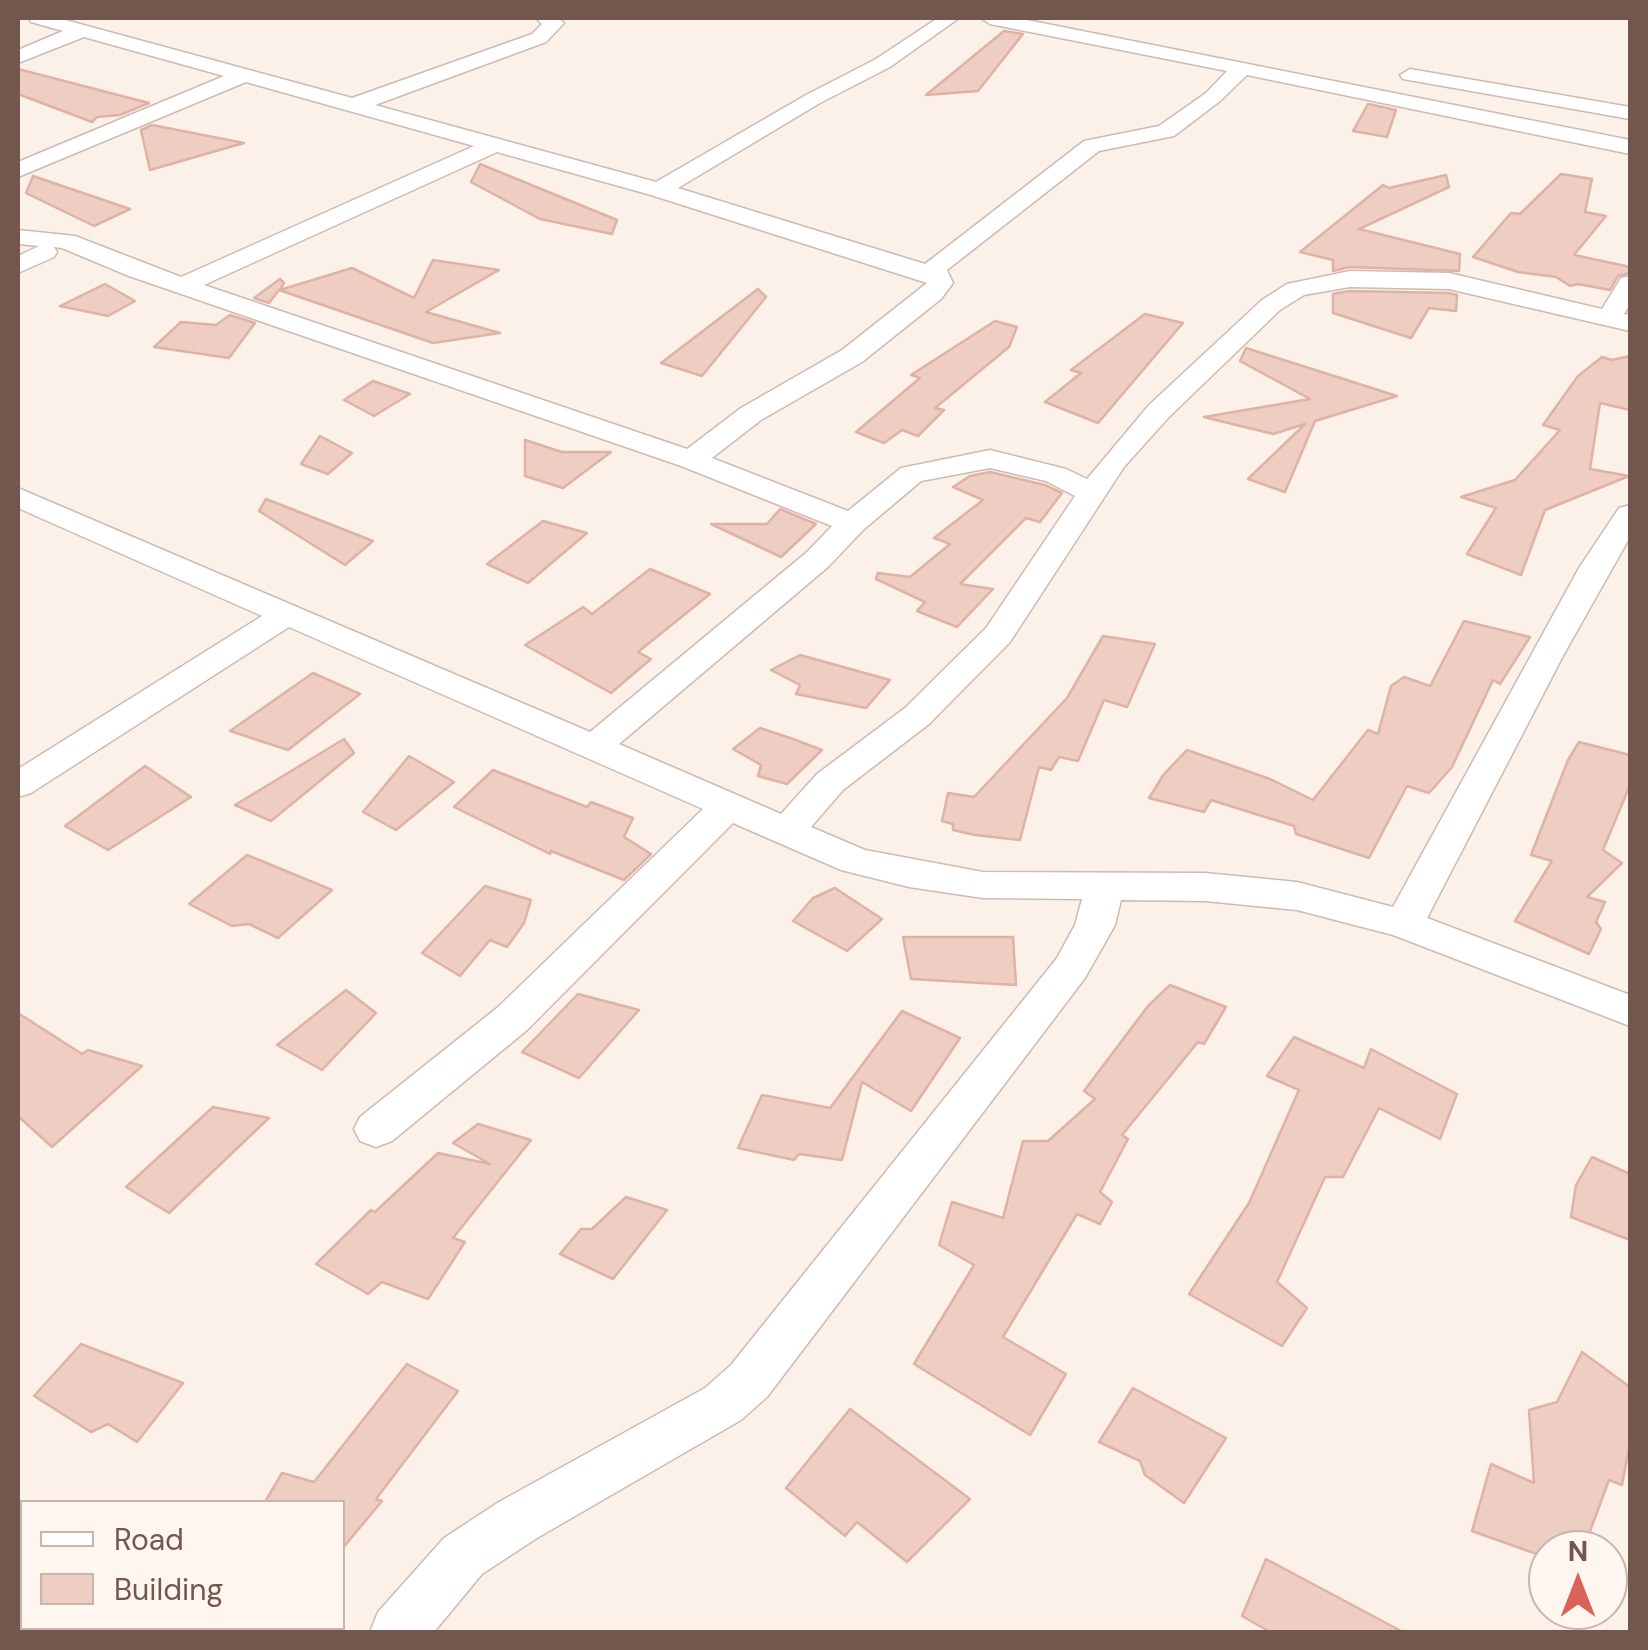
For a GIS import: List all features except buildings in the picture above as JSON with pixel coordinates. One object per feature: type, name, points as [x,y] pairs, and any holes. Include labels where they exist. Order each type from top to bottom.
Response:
[{"type":"street","points":[[38,18],[659,190],[939,276],[940,283],[852,356],[751,414],[691,460]]},
{"type":"street","points":[[354,105],[538,38],[552,28],[554,22],[545,18]]},
{"type":"street","points":[[659,190],[882,62],[950,18]]},
{"type":"street","points":[[990,18],[1630,147]]},
{"type":"street","points":[[18,56],[83,30]]},
{"type":"street","points":[[1184,55],[1331,62]]},
{"type":"street","points":[[930,272],[1092,146],[1166,131],[1213,97],[1243,67]]},
{"type":"street","points":[[1386,71],[1630,113]]},
{"type":"street","points":[[18,170],[242,76]]},
{"type":"street","points":[[182,286],[496,144]]},
{"type":"street","points":[[18,237],[66,241],[182,286],[691,460],[852,523]]},
{"type":"street","points":[[18,251],[98,254]]},
{"type":"street","points":[[18,266],[45,252]]},
{"type":"street","points":[[784,832],[830,782],[917,716],[998,634],[1113,462],[1160,411],[1271,305],[1296,289],[1350,279],[1449,280],[1620,320],[1630,283]]},
{"type":"street","points":[[594,747],[818,559],[852,523],[911,474],[977,460],[1009,462],[1056,475],[1092,493]]},
{"type":"street","points":[[18,497],[855,861],[909,874],[983,884],[1204,887],[1297,896],[1404,924],[1630,1011]]},
{"type":"street","points":[[1404,924],[1556,637],[1630,514]]},
{"type":"street","points":[[18,785],[289,613]]},
{"type":"street","points":[[376,1129],[512,1019],[727,807]]},
{"type":"street","points":[[398,1632],[463,1556],[518,1520],[723,1404],[750,1380],[1071,968],[1095,924],[1105,886]]}]
